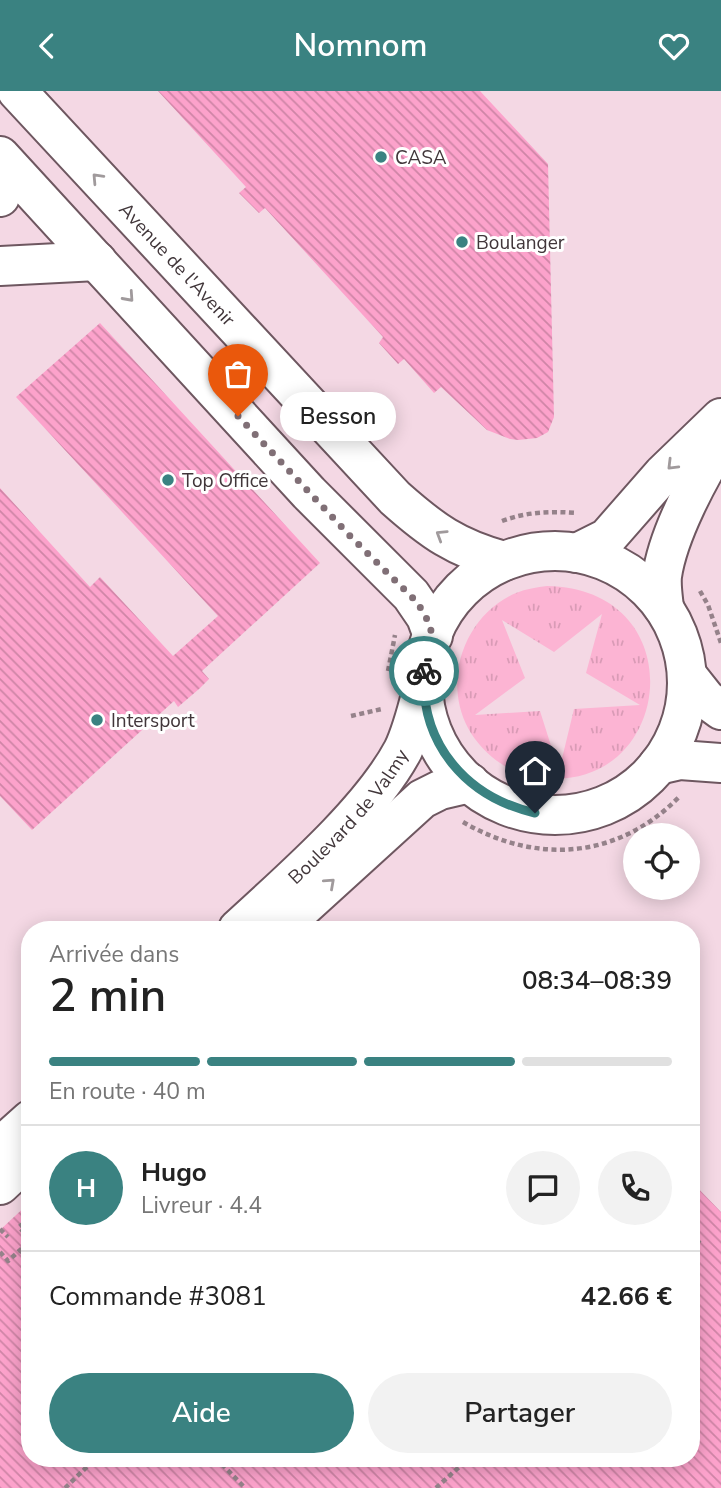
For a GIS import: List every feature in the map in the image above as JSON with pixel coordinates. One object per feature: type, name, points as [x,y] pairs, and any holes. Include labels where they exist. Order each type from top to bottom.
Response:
[{"type":"main road","name":"Avenue de l'Avenir","points":[[17,91],[395,498],[430,529],[469,551],[504,561]]},
{"type":"main road","points":[[3,173],[96,261],[317,502],[411,594],[426,617],[433,636]]},
{"type":"main road","points":[[0,265],[96,261]]},
{"type":"main road","points":[[577,553],[607,538],[663,474],[721,418]]},
{"type":"main road","points":[[664,608],[662,577],[668,553],[688,504],[721,441]]},
{"type":"main road","points":[[548,551],[577,553],[592,556],[620,568],[645,585],[664,608],[682,647],[687,692],[675,738],[658,765],[638,785],[615,801],[589,810],[562,814],[535,813],[507,805],[481,792],[470,783],[439,745],[428,715],[405,680],[428,651],[447,609],[461,591],[478,576],[519,556],[548,551]]},
{"type":"main road","points":[[687,675],[706,699],[721,710]]},
{"type":"main road","name":"Boulevard de Valmy","points":[[246,921],[344,827],[386,775],[402,750],[411,729],[405,680]]},
{"type":"main road","points":[[658,765],[680,760],[714,762]]},
{"type":"main road","name":"Boulevard de Valmy","points":[[288,921],[410,809],[431,794],[470,783]]},
{"type":"main road","points":[[0,1147],[21,1128]]},
{"type":"main road","points":[[0,1185],[21,1165]]},
{"type":"path","points":[[405,680],[391,647],[411,594]]},
{"type":"path","points":[[351,716],[390,707],[402,750]]},
{"type":"path","points":[[431,794],[458,819],[488,836],[520,847],[579,849],[603,844],[635,831],[664,813],[714,762]]},
{"type":"path","points":[[0,1229],[8,1237]]},
{"type":"path","points":[[0,1252],[8,1261],[20,1250]]},
{"type":"path","points":[[65,1488],[87,1467]]},
{"type":"path","points":[[225,1467],[245,1488]]},
{"type":"path","points":[[436,1488],[458,1467]]},
{"type":"green space","points":[[547,586],[596,596],[629,620],[646,654],[650,691],[640,727],[616,757],[581,776],[535,777],[515,771],[496,760],[473,737],[468,728],[457,689],[463,650],[483,616],[516,593]],"holes":[[[602,614],[586,673],[640,705],[574,709],[559,771],[540,711],[475,715],[525,678],[502,620],[554,652]]]},
{"type":"building","points":[[158,91],[480,91],[548,164],[554,417],[548,432],[537,438],[518,440],[487,430],[441,387],[434,393],[404,359],[398,364],[379,343],[383,337],[265,208],[259,213],[239,193],[246,187]]},
{"type":"building","points":[[100,323],[320,563],[202,671],[209,679],[199,689],[178,707],[174,701],[32,830],[0,796],[0,488],[90,587],[100,577],[173,656],[218,616],[16,397]]},
{"type":"building","points":[[700,1190],[721,1212],[721,1488],[0,1488],[0,1230],[21,1210],[21,1467],[700,1467]]},
{"type":"way so far","points":[[238,416],[351,537],[417,602],[433,636],[424,671]]},
{"type":"place","name":"CASA","points":[[381,157]]},
{"type":"place","name":"Boulanger","points":[[462,242]]},
{"type":"place","name":"Besson","points":[[238,416]]},
{"type":"place","name":"Top Office","points":[[168,480]]},
{"type":"place","name":"Intersport","points":[[97,720]]},
{"type":"route","points":[[424,671],[428,715],[439,745],[448,759],[481,792],[507,805],[535,813]]}]
